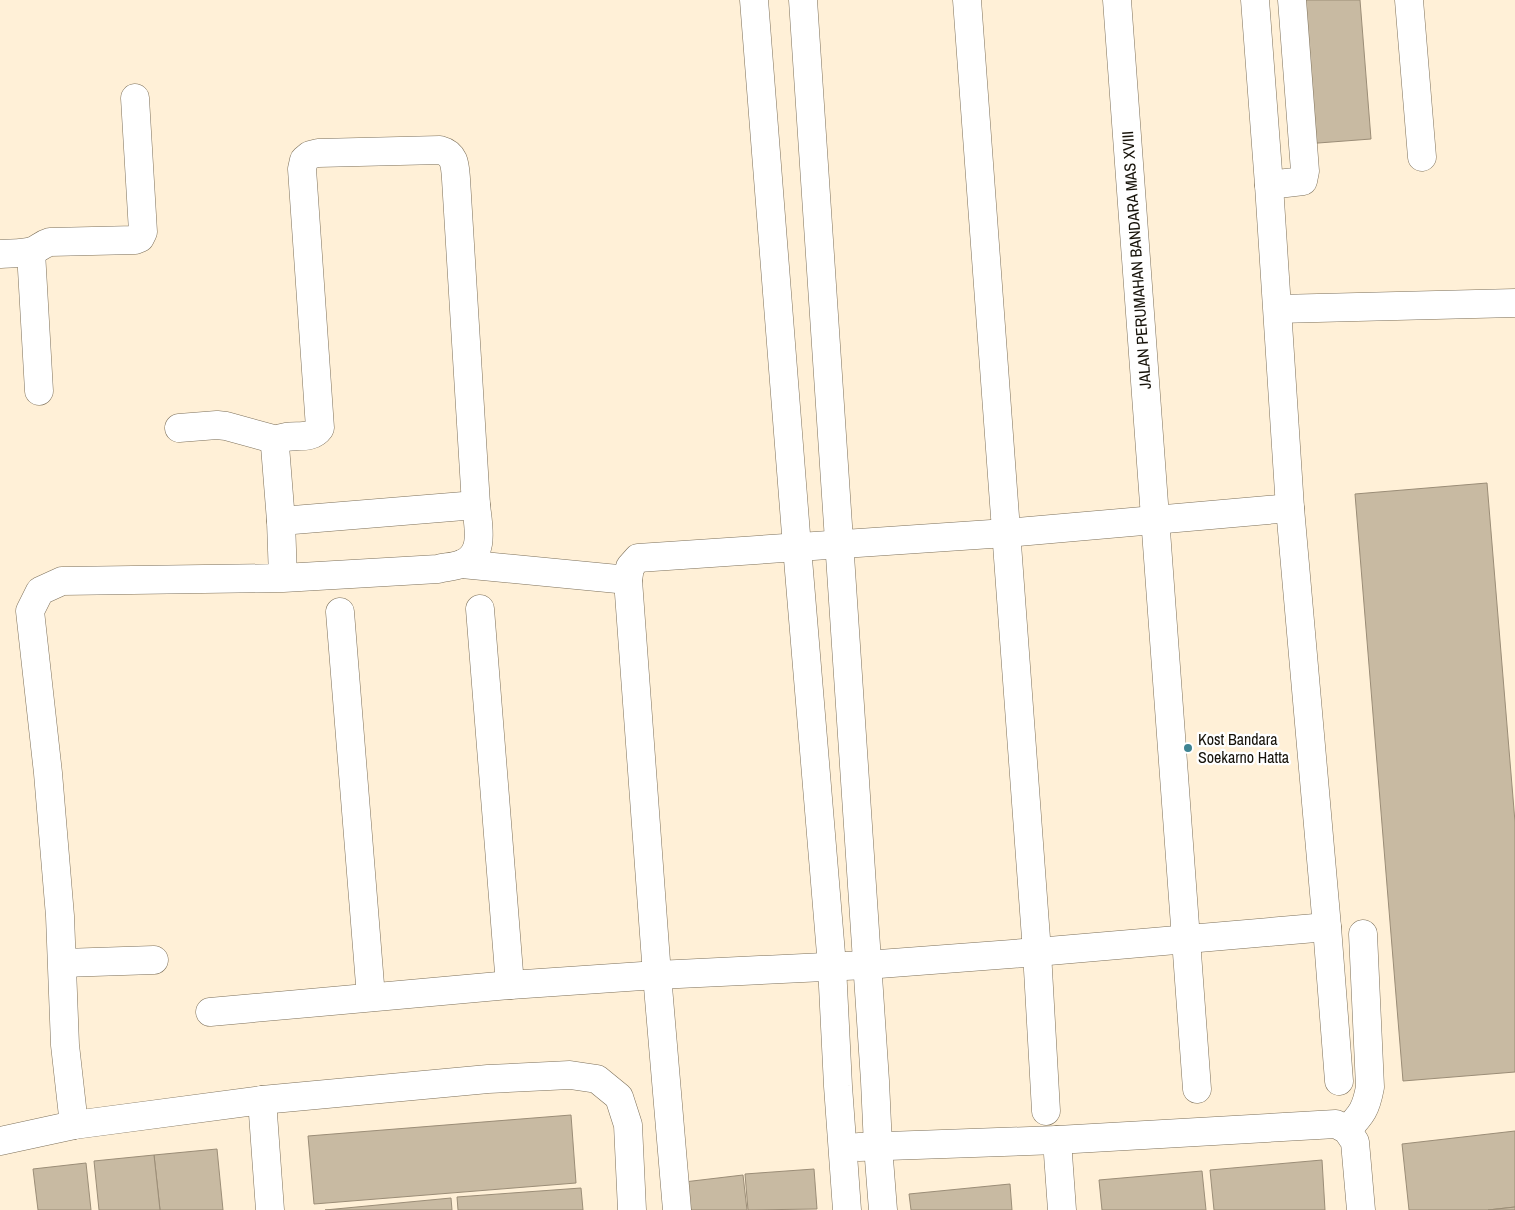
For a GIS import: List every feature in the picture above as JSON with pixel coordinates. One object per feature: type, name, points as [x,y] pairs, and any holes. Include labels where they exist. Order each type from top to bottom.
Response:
[{"type":"street","points":[[754,0],[832,966],[847,1210]]},
{"type":"street","points":[[803,0],[883,1210]]},
{"type":"street","points":[[967,0],[1037,952],[1046,1111]]},
{"type":"street","name":"JALAN PERUMAHAN BANDARA MAS XVIII","points":[[1117,0],[1197,1089]]},
{"type":"street","points":[[1255,0],[1278,309],[1290,508],[1339,1081]]},
{"type":"street","points":[[1269,185],[1303,181],[1305,171],[1292,0]]},
{"type":"street","points":[[1409,0],[1422,157]]},
{"type":"street","points":[[0,254],[31,252],[40,245],[50,242],[136,240],[140,238],[143,232],[135,98]]},
{"type":"street","points":[[284,578],[275,446],[277,440],[282,437],[310,436],[317,433],[320,428],[302,169],[304,160],[310,155],[318,153],[440,150],[447,152],[454,159],[476,505],[480,539],[474,556],[462,564]]},
{"type":"street","points":[[31,252],[39,391]]},
{"type":"street","points":[[1278,309],[1515,303]]},
{"type":"street","points":[[179,428],[217,425],[277,440]]},
{"type":"street","points":[[281,521],[476,505]]},
{"type":"street","points":[[677,1210],[657,975],[628,580],[630,567],[638,558],[1006,533],[1290,508]]},
{"type":"street","points":[[74,1125],[65,1045],[63,963],[48,774],[30,610],[40,591],[62,581],[284,578],[438,569],[462,564],[628,580]]},
{"type":"street","points":[[480,609],[510,985]]},
{"type":"street","points":[[340,612],[371,997]]},
{"type":"street","points":[[210,1012],[510,985],[657,975],[866,965],[1327,926]]},
{"type":"street","points":[[1348,1130],[1367,1105],[1370,1087],[1363,934]]},
{"type":"street","points":[[63,963],[154,960]]},
{"type":"street","points":[[2,1140],[74,1125],[262,1100],[488,1079],[570,1075],[597,1079],[619,1097],[628,1125],[632,1210]]},
{"type":"street","points":[[262,1100],[270,1210]]},
{"type":"street","points":[[842,1148],[1057,1140],[1336,1124],[1348,1130],[1355,1142],[1361,1210]]},
{"type":"street","points":[[1057,1140],[1062,1210]]},
{"type":"building","points":[[1294,0],[1360,0],[1371,139],[1305,144]]},
{"type":"building","points":[[1487,483],[1515,822],[1515,1072],[1403,1081],[1355,494]]},
{"type":"building","points":[[571,1115],[576,1183],[314,1204],[308,1136]]},
{"type":"building","points":[[1515,1131],[1515,1207],[1488,1210],[1409,1210],[1402,1144]]},
{"type":"building","points":[[217,1149],[223,1210],[160,1210],[154,1155]]},
{"type":"building","points":[[154,1155],[160,1210],[99,1210],[94,1161]]},
{"type":"building","points":[[1322,1160],[1325,1210],[1214,1210],[1210,1170]]},
{"type":"building","points":[[86,1163],[91,1210],[38,1210],[33,1169]]},
{"type":"building","points":[[814,1169],[817,1209],[748,1210],[745,1174]]},
{"type":"building","points":[[1202,1171],[1206,1210],[1102,1210],[1099,1180]]},
{"type":"building","points":[[743,1175],[747,1210],[688,1210],[684,1182]]},
{"type":"building","points":[[1010,1184],[1012,1210],[911,1210],[909,1194]]},
{"type":"building","points":[[581,1188],[583,1210],[458,1210],[457,1197]]},
{"type":"building","points":[[451,1198],[452,1210],[325,1210]]},
{"type":"building","points":[[1515,1207],[1515,1210],[1488,1210]]},
{"type":"place","name":"Kost Bandara Soekarno Hatta","points":[[1188,748]]}]
